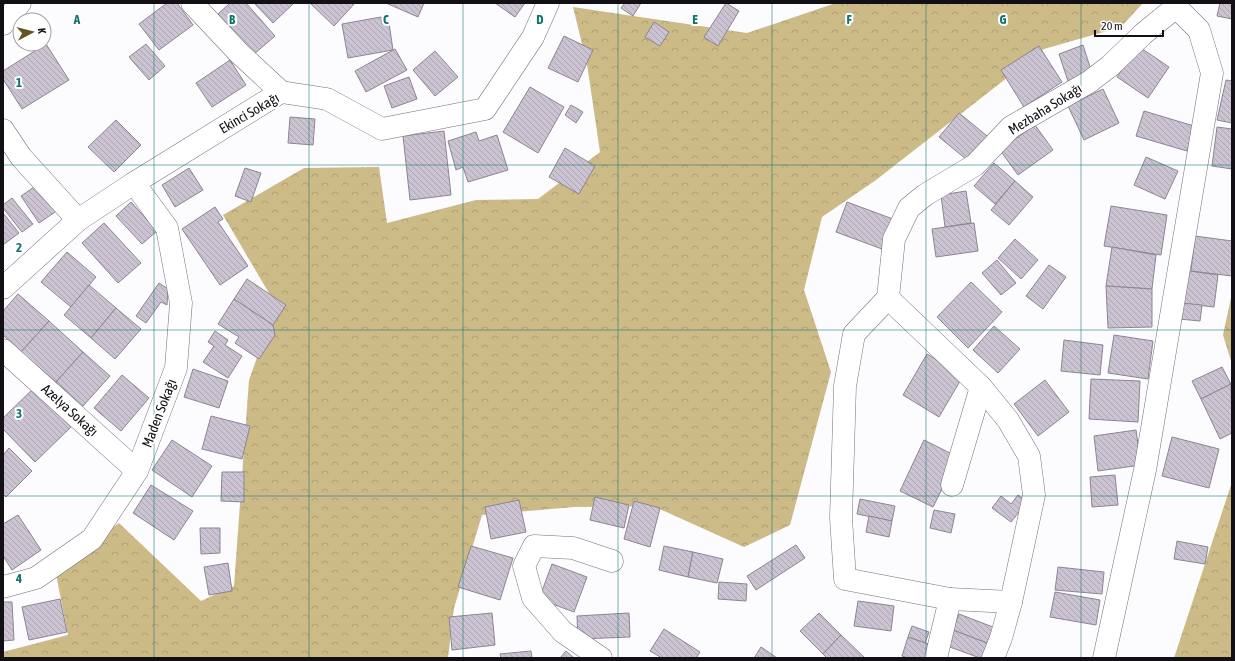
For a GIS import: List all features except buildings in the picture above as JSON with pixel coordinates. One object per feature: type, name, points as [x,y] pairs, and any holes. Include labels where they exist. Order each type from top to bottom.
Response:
[{"type":"street","points":[[3,24],[20,3]]},
{"type":"street","points":[[192,3],[239,53],[281,92]]},
{"type":"street","name":"Ekinci Sokağı","points":[[3,288],[78,220],[134,183],[281,92],[327,99],[382,130],[485,110],[533,36],[548,3]]},
{"type":"street","points":[[1104,658],[1145,470],[1212,73],[1199,30],[1176,5]]},
{"type":"street","name":"Mezbaha Sokağı","points":[[888,298],[894,239],[909,208],[925,195],[975,164],[1011,127],[1089,82],[1110,66],[1176,5]]},
{"type":"street","points":[[3,130],[21,157],[78,220]]},
{"type":"street","name":"Maden Sokağı","points":[[3,587],[36,578],[92,539],[137,471],[176,368],[181,303],[167,228],[134,183]]},
{"type":"street","points":[[993,658],[1001,638],[1011,602],[1034,495],[1029,456],[1008,420],[981,387],[888,298],[854,334],[845,386],[841,518],[845,579],[950,598],[1011,602]]},
{"type":"street","name":"Azelya Sokağı","points":[[3,350],[137,471]]},
{"type":"street","points":[[952,485],[981,387]]},
{"type":"street","points":[[601,658],[563,632],[533,598],[524,566],[534,546],[573,548],[612,561]]},
{"type":"street","points":[[936,658],[950,598]]},
{"type":"green space","points":[[836,3],[1143,3],[1121,27],[1044,49],[876,180],[822,217],[804,290],[831,372],[790,525],[744,547],[653,506],[574,507],[482,515],[454,608],[448,658],[3,658],[3,652],[68,635],[55,569],[119,523],[201,601],[234,586],[249,380],[276,305],[223,215],[304,168],[379,167],[387,223],[476,200],[538,199],[600,152],[587,64],[573,7],[747,33]]},
{"type":"green space","points":[[1232,293],[1232,364],[1223,335]]},
{"type":"green space","points":[[1232,482],[1232,658],[1174,658]]}]
